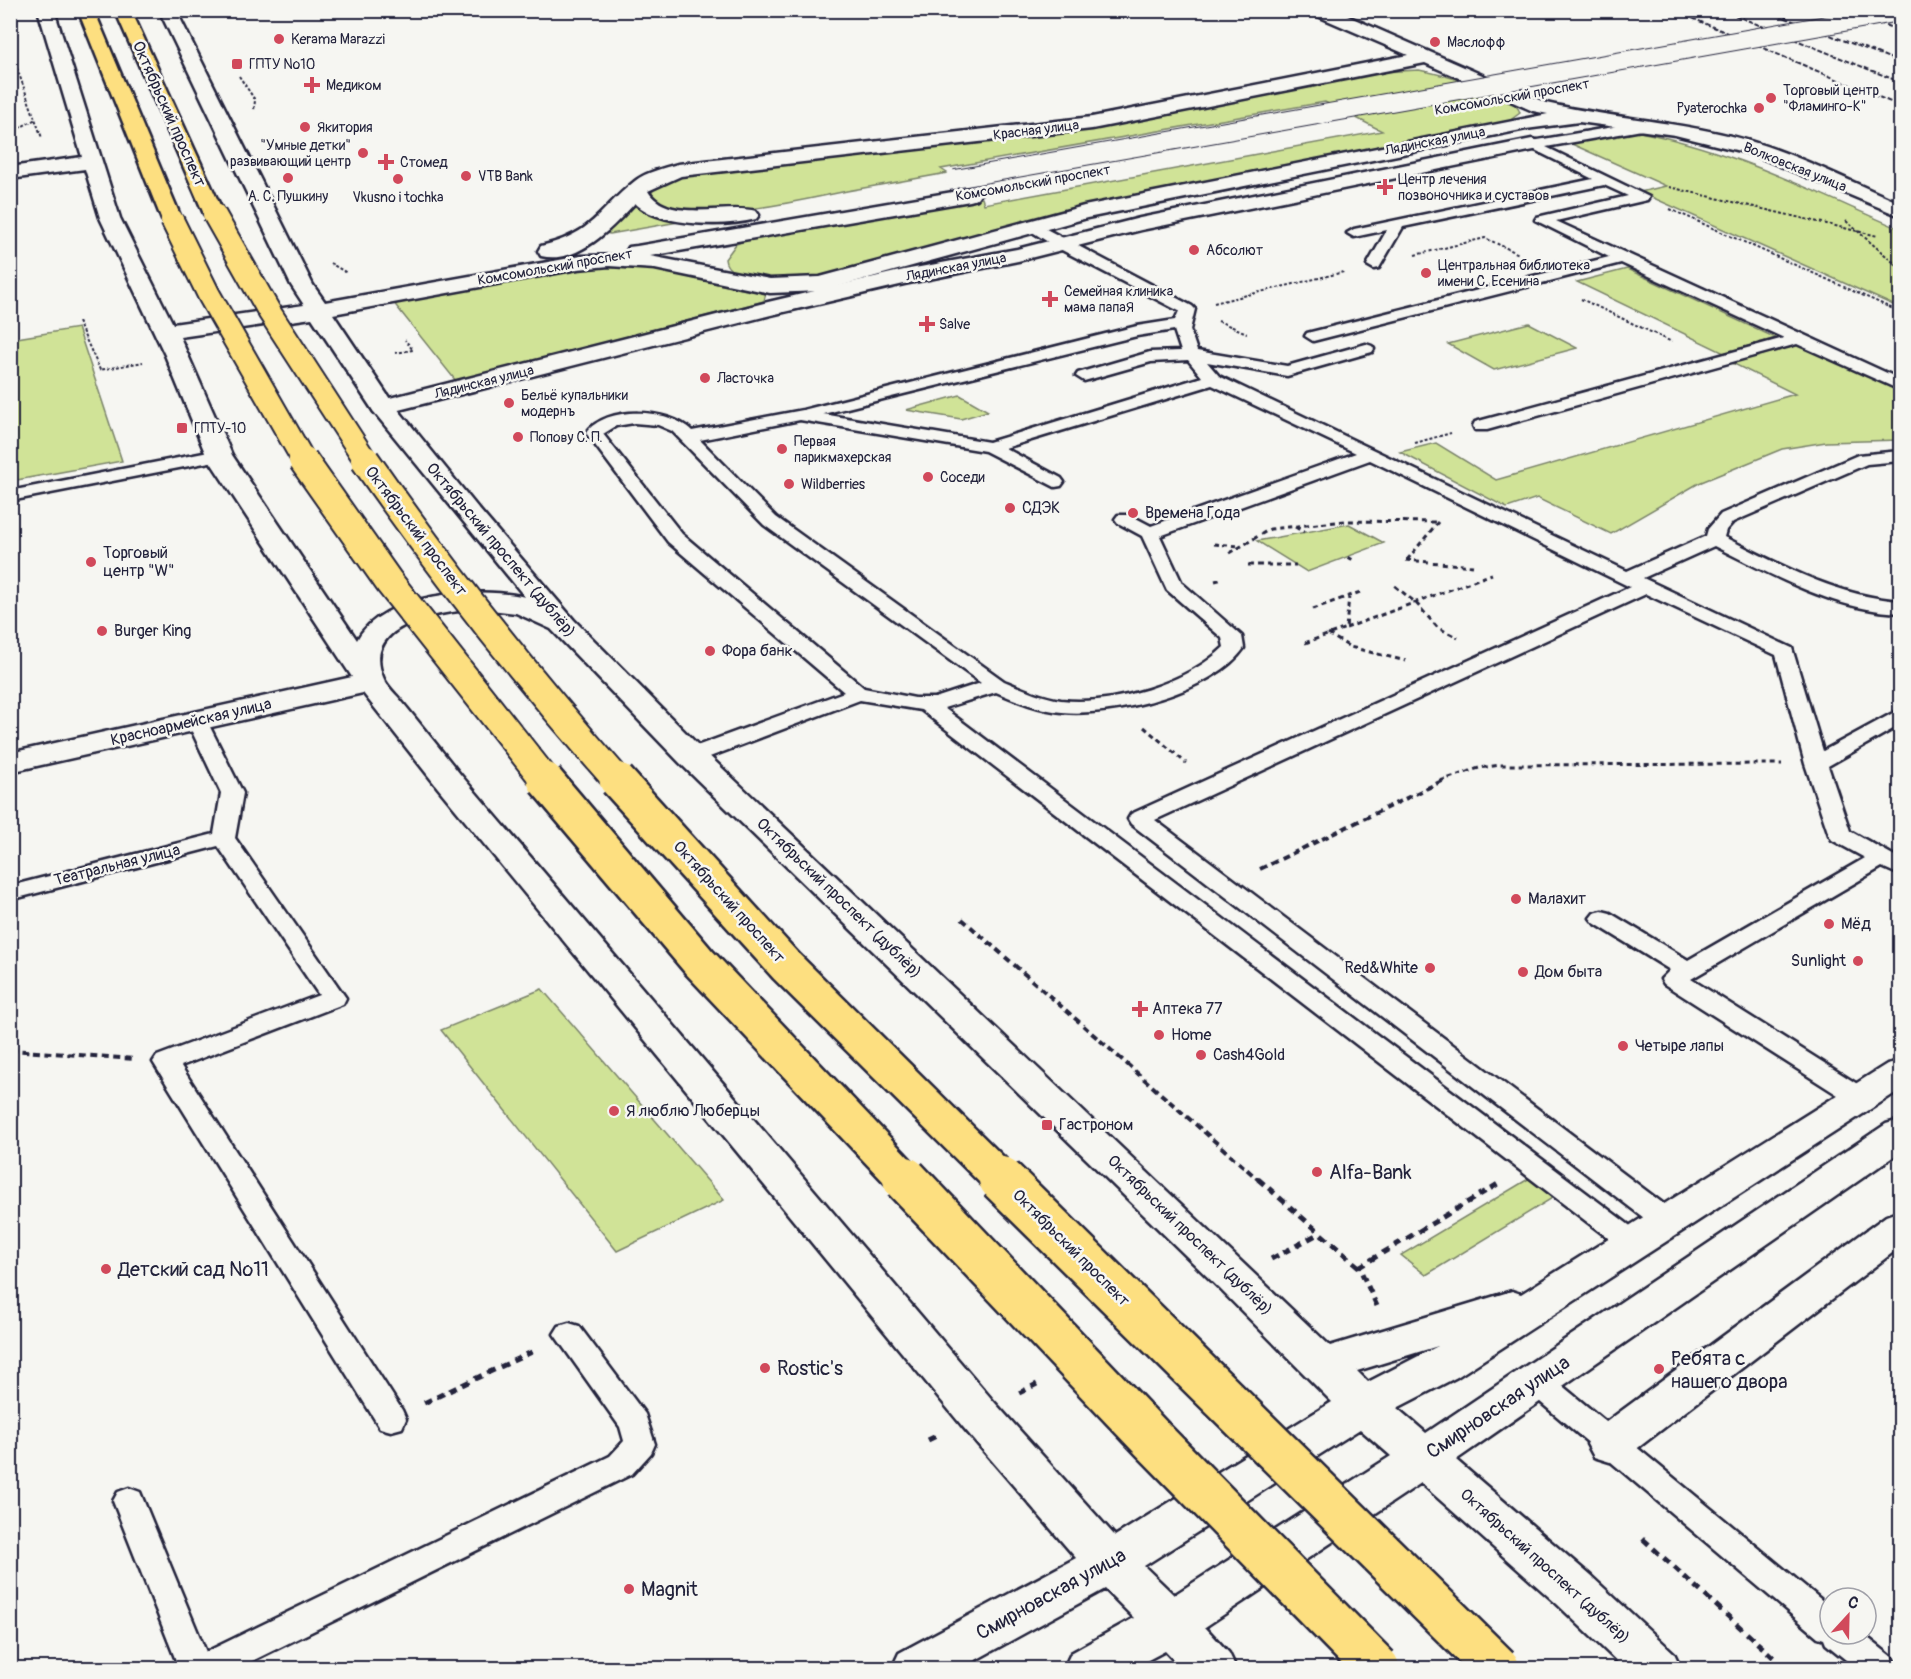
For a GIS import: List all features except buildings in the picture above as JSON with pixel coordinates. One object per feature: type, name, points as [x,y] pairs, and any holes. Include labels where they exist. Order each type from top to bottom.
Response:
[{"type":"main road","points":[[46,10],[110,218],[165,332],[219,455],[370,680],[449,781],[963,1396],[1110,1563],[1171,1623],[1212,1668]]},
{"type":"main road","points":[[86,10],[172,220],[209,295],[299,454],[389,582],[552,789],[699,962],[1152,1440],[1377,1668]]},
{"type":"main road","name":"Октябрьский проспект","points":[[123,10],[214,214],[253,287],[369,468],[441,568],[616,777],[762,941],[1497,1668]]},
{"type":"main road","name":"Октябрьский проспект (дублёр)","points":[[167,10],[302,285],[383,407],[469,514],[564,626],[691,756],[1227,1270],[1363,1405],[1657,1668]]},
{"type":"main road","points":[[1319,10],[1540,107],[1579,116]]},
{"type":"main road","name":"Комсомольский проспект","points":[[165,332],[319,310],[579,263],[955,179],[1900,12]]},
{"type":"main road","name":"Комсомольский проспект","points":[[302,285],[324,288],[366,284],[623,238],[970,195],[1900,27]]},
{"type":"main road","name":"Красная улица","points":[[643,184],[666,173],[707,166],[1092,123],[1427,57]]},
{"type":"main road","name":"Волковская улица","points":[[1579,116],[1648,125],[1720,139],[1758,150],[1900,210]]},
{"type":"main road","name":"Лядинская улица","points":[[579,263],[609,260],[655,263],[770,286],[821,284],[1031,225],[1185,190],[1526,123],[1579,116]]},
{"type":"main road","name":"Лядинская улица","points":[[383,407],[768,309],[904,277],[993,261],[1140,224],[1533,145]]},
{"type":"main road","points":[[10,173],[91,162]]},
{"type":"main road","points":[[643,184],[638,191],[640,198],[658,210],[750,224]]},
{"type":"main road","points":[[549,251],[569,246],[589,236],[643,184]]},
{"type":"main road","points":[[730,279],[714,270],[710,265],[710,259],[722,243],[750,224]]},
{"type":"main road","points":[[370,680],[366,650],[374,637],[396,620],[427,607],[451,602],[499,601],[521,605],[564,626]]},
{"type":"main road","name":"Красноармейская улица","points":[[10,763],[370,680]]},
{"type":"main road","name":"Смирновская улица","points":[[916,1668],[1110,1563],[1363,1405],[1442,1365],[1900,1073]]},
{"type":"main road","name":"Смирновская улица","points":[[1088,1668],[1171,1623],[1537,1382],[1900,1133]]},
{"type":"main road","points":[[1610,1444],[1900,1226]]},
{"type":"main road","name":"Смирновская улица","points":[[1322,1365],[1554,1294]]},
{"type":"lane","points":[[1533,145],[1648,125]]},
{"type":"lane","points":[[1533,145],[1638,195]]},
{"type":"lane","points":[[1354,233],[1607,180]]},
{"type":"lane","points":[[1638,195],[1542,220],[1900,385]]},
{"type":"lane","points":[[1374,265],[1398,224]]},
{"type":"lane","points":[[1031,225],[1183,316]]},
{"type":"lane","points":[[1313,336],[1623,258]]},
{"type":"lane","points":[[1183,316],[1185,347],[1213,379],[1636,583],[1785,652],[1816,764],[1840,835],[1891,863]]},
{"type":"lane","points":[[688,437],[800,415],[1137,331],[1183,316]]},
{"type":"lane","points":[[1481,426],[1800,338]]},
{"type":"lane","points":[[1084,376],[1150,357],[1192,355],[1287,371],[1366,349]]},
{"type":"lane","points":[[990,447],[1213,379]]},
{"type":"lane","points":[[800,415],[990,447],[1055,482]]},
{"type":"lane","points":[[858,694],[675,538],[594,433],[598,427],[629,418],[666,422],[678,427],[770,521],[997,685],[1027,698],[1062,706],[1119,704],[1170,688],[1216,666],[1234,648],[1232,636],[1174,586],[1150,533],[1124,519]]},
{"type":"lane","points":[[1150,533],[1371,454]]},
{"type":"lane","points":[[10,496],[219,455]]},
{"type":"lane","points":[[1667,1221],[1138,819],[1493,657],[1636,583],[1714,539],[1717,529],[1727,518],[1864,459],[1900,456]]},
{"type":"lane","points":[[1714,539],[1837,596],[1880,608],[1900,607]]},
{"type":"lane","points":[[691,756],[858,694],[936,704],[997,685]]},
{"type":"lane","points":[[926,704],[1635,1244]]},
{"type":"lane","points":[[1816,764],[1900,717]]},
{"type":"lane","points":[[197,721],[232,793],[224,838],[334,998],[166,1062],[391,1419]]},
{"type":"lane","name":"Театральная улица","points":[[10,893],[224,838]]},
{"type":"lane","points":[[1861,1098],[1673,979],[1891,863]]},
{"type":"lane","points":[[1602,918],[1688,970]]},
{"type":"lane","points":[[206,1668],[621,1466],[640,1444],[634,1423],[569,1334]]},
{"type":"lane","points":[[1537,1382],[1818,1617]]},
{"type":"lane","points":[[129,1501],[196,1668]]},
{"type":"lane","points":[[1853,1646],[1880,1668]]},
{"type":"path","points":[[10,49],[42,139]]},
{"type":"path","points":[[10,133],[36,118]]},
{"type":"path","points":[[1664,186],[1879,236]]},
{"type":"path","points":[[1638,195],[1900,312]]},
{"type":"path","points":[[1841,217],[1900,268]]},
{"type":"path","points":[[1183,316],[1485,238],[1560,274]]},
{"type":"path","points":[[1183,316],[1249,334]]},
{"type":"path","points":[[78,322],[100,370],[148,361]]},
{"type":"path","points":[[395,353],[413,350],[405,340]]},
{"type":"path","points":[[1371,454],[1481,426]]},
{"type":"path","points":[[1230,553],[1270,529],[1345,521],[1438,522],[1406,560],[1473,566]]},
{"type":"path","points":[[1293,526],[1304,532]]},
{"type":"path","points":[[1348,557],[1353,560]]},
{"type":"path","points":[[1248,565],[1296,565]]},
{"type":"path","points":[[1305,643],[1492,574]]},
{"type":"path","points":[[1395,586],[1416,603],[1437,627],[1493,657]]},
{"type":"path","points":[[1313,609],[1363,591]]},
{"type":"path","points":[[1346,628],[1349,596]]},
{"type":"path","points":[[1328,634],[1350,648],[1427,666],[1449,677]]},
{"type":"path","points":[[1119,704],[1211,786]]},
{"type":"path","points":[[1227,886],[1440,781],[1479,768],[1512,765],[1816,764]]},
{"type":"path","points":[[963,919],[996,951],[1359,1267],[1382,1315]]},
{"type":"path","points":[[10,1050],[166,1062]]},
{"type":"path","points":[[1359,1267],[1531,1164]]},
{"type":"path","points":[[391,1419],[569,1334]]},
{"type":"path","points":[[1643,1539],[1785,1668]]},
{"type":"green space","points":[[1419,70],[1492,91],[1515,105],[1520,113],[1509,121],[1075,207],[816,278],[779,280],[750,277],[737,274],[729,268],[725,259],[736,244],[754,238],[982,198],[984,204],[1382,131],[1325,102],[941,169],[947,173],[745,210],[690,211],[667,206],[651,196],[654,189],[661,183],[693,173],[1098,128],[1381,72]]},
{"type":"green space","points":[[1629,130],[1700,147],[1768,171],[1900,229],[1900,308],[1640,192],[1666,186],[1565,141]]},
{"type":"green space","points":[[630,206],[634,206],[684,221],[605,233]]},
{"type":"green space","points":[[608,266],[648,269],[766,293],[764,301],[456,381],[393,302],[573,270]]},
{"type":"green space","points":[[1627,269],[1776,338],[1724,353],[1577,282]]},
{"type":"green space","points":[[1529,323],[1577,348],[1494,370],[1448,344]]},
{"type":"green space","points":[[78,328],[122,461],[11,481],[11,339]]},
{"type":"green space","points":[[1801,343],[1900,389],[1900,440],[1826,442],[1782,449],[1699,483],[1611,534],[1537,498],[1507,508],[1400,452],[1436,443],[1496,480],[1795,394],[1730,362]]},
{"type":"green space","points":[[960,395],[988,411],[961,419],[906,410]]},
{"type":"green space","points":[[1349,524],[1384,543],[1307,572],[1257,541]]},
{"type":"green space","points":[[542,989],[724,1200],[617,1251],[441,1030]]},
{"type":"green space","points":[[1530,1178],[1554,1197],[1426,1275],[1401,1255]]},
{"type":"railway","points":[[1673,10],[1900,106]]},
{"type":"railway","points":[[1722,10],[1900,82]]},
{"type":"railway","points":[[1765,10],[1900,62]]},
{"type":"railway","points":[[1846,10],[1900,31]]},
{"type":"railway","points":[[1886,10],[1900,16]]},
{"type":"place","name":"Kerama Marazzi","points":[[279,39]]},
{"type":"place","name":"Маслофф","points":[[1435,42]]},
{"type":"place","name":"ГПТУ №10","points":[[237,64]]},
{"type":"place","name":"Медиком","points":[[312,85]]},
{"type":"place","name":"Торговый центр \"Фламинго-К\"","points":[[1771,98]]},
{"type":"place","name":"Pyaterochka","points":[[1759,108]]},
{"type":"place","name":"Якитория","points":[[305,127]]},
{"type":"place","name":"\"Умные детки\" развивающий центр","points":[[363,153]]},
{"type":"place","name":"Стомед","points":[[386,162]]},
{"type":"place","name":"VTB Bank","points":[[466,176]]},
{"type":"place","name":"А. С. Пушкину","points":[[288,178]]},
{"type":"place","name":"Vkusno i tochka","points":[[398,179]]},
{"type":"place","name":"Центр лечения позвоночника и суставов","points":[[1385,187]]},
{"type":"place","name":"Абсолют","points":[[1194,250]]},
{"type":"place","name":"Центральная библиотека имени С. Есенина","points":[[1426,273]]},
{"type":"place","name":"Семейная клиника мама папаЯ","points":[[1050,299]]},
{"type":"place","name":"Salve","points":[[927,324]]},
{"type":"place","name":"Ласточка","points":[[705,378]]},
{"type":"place","name":"Бельё купальники модернъ","points":[[509,403]]},
{"type":"place","name":"ГПТУ-10","points":[[182,428]]},
{"type":"place","name":"Попову С. П.","points":[[518,437]]},
{"type":"place","name":"Первая парикмахерская","points":[[782,449]]},
{"type":"place","name":"Соседи","points":[[928,477]]},
{"type":"place","name":"Wildberries","points":[[789,484]]},
{"type":"place","name":"СДЭК","points":[[1010,508]]},
{"type":"place","name":"Времена Года","points":[[1133,513]]},
{"type":"place","name":"Торговый центр \"W\"","points":[[91,562]]},
{"type":"place","name":"Burger King","points":[[102,631]]},
{"type":"place","name":"Фора банк","points":[[710,651]]},
{"type":"place","name":"Малахит","points":[[1516,899]]},
{"type":"place","name":"Мёд","points":[[1829,924]]},
{"type":"place","name":"Sunlight","points":[[1858,961]]},
{"type":"place","name":"Red&White","points":[[1430,968]]},
{"type":"place","name":"Дом быта","points":[[1523,972]]},
{"type":"place","name":"Аптека 77","points":[[1140,1009]]},
{"type":"place","name":"Home","points":[[1159,1035]]},
{"type":"place","name":"Четыре лапы","points":[[1623,1046]]},
{"type":"place","name":"Cash4Gold","points":[[1201,1055]]},
{"type":"place","name":"Я люблю Люберцы","points":[[614,1111]]},
{"type":"place","name":"Гастроном","points":[[1047,1125]]},
{"type":"place","name":"Alfa-Bank","points":[[1317,1172]]},
{"type":"place","name":"Детский сад №11","points":[[106,1269]]},
{"type":"place","name":"Rostic's","points":[[765,1368]]},
{"type":"place","name":"Ребята с нашего двора","points":[[1659,1369]]},
{"type":"place","name":"Magnit","points":[[629,1589]]}]
